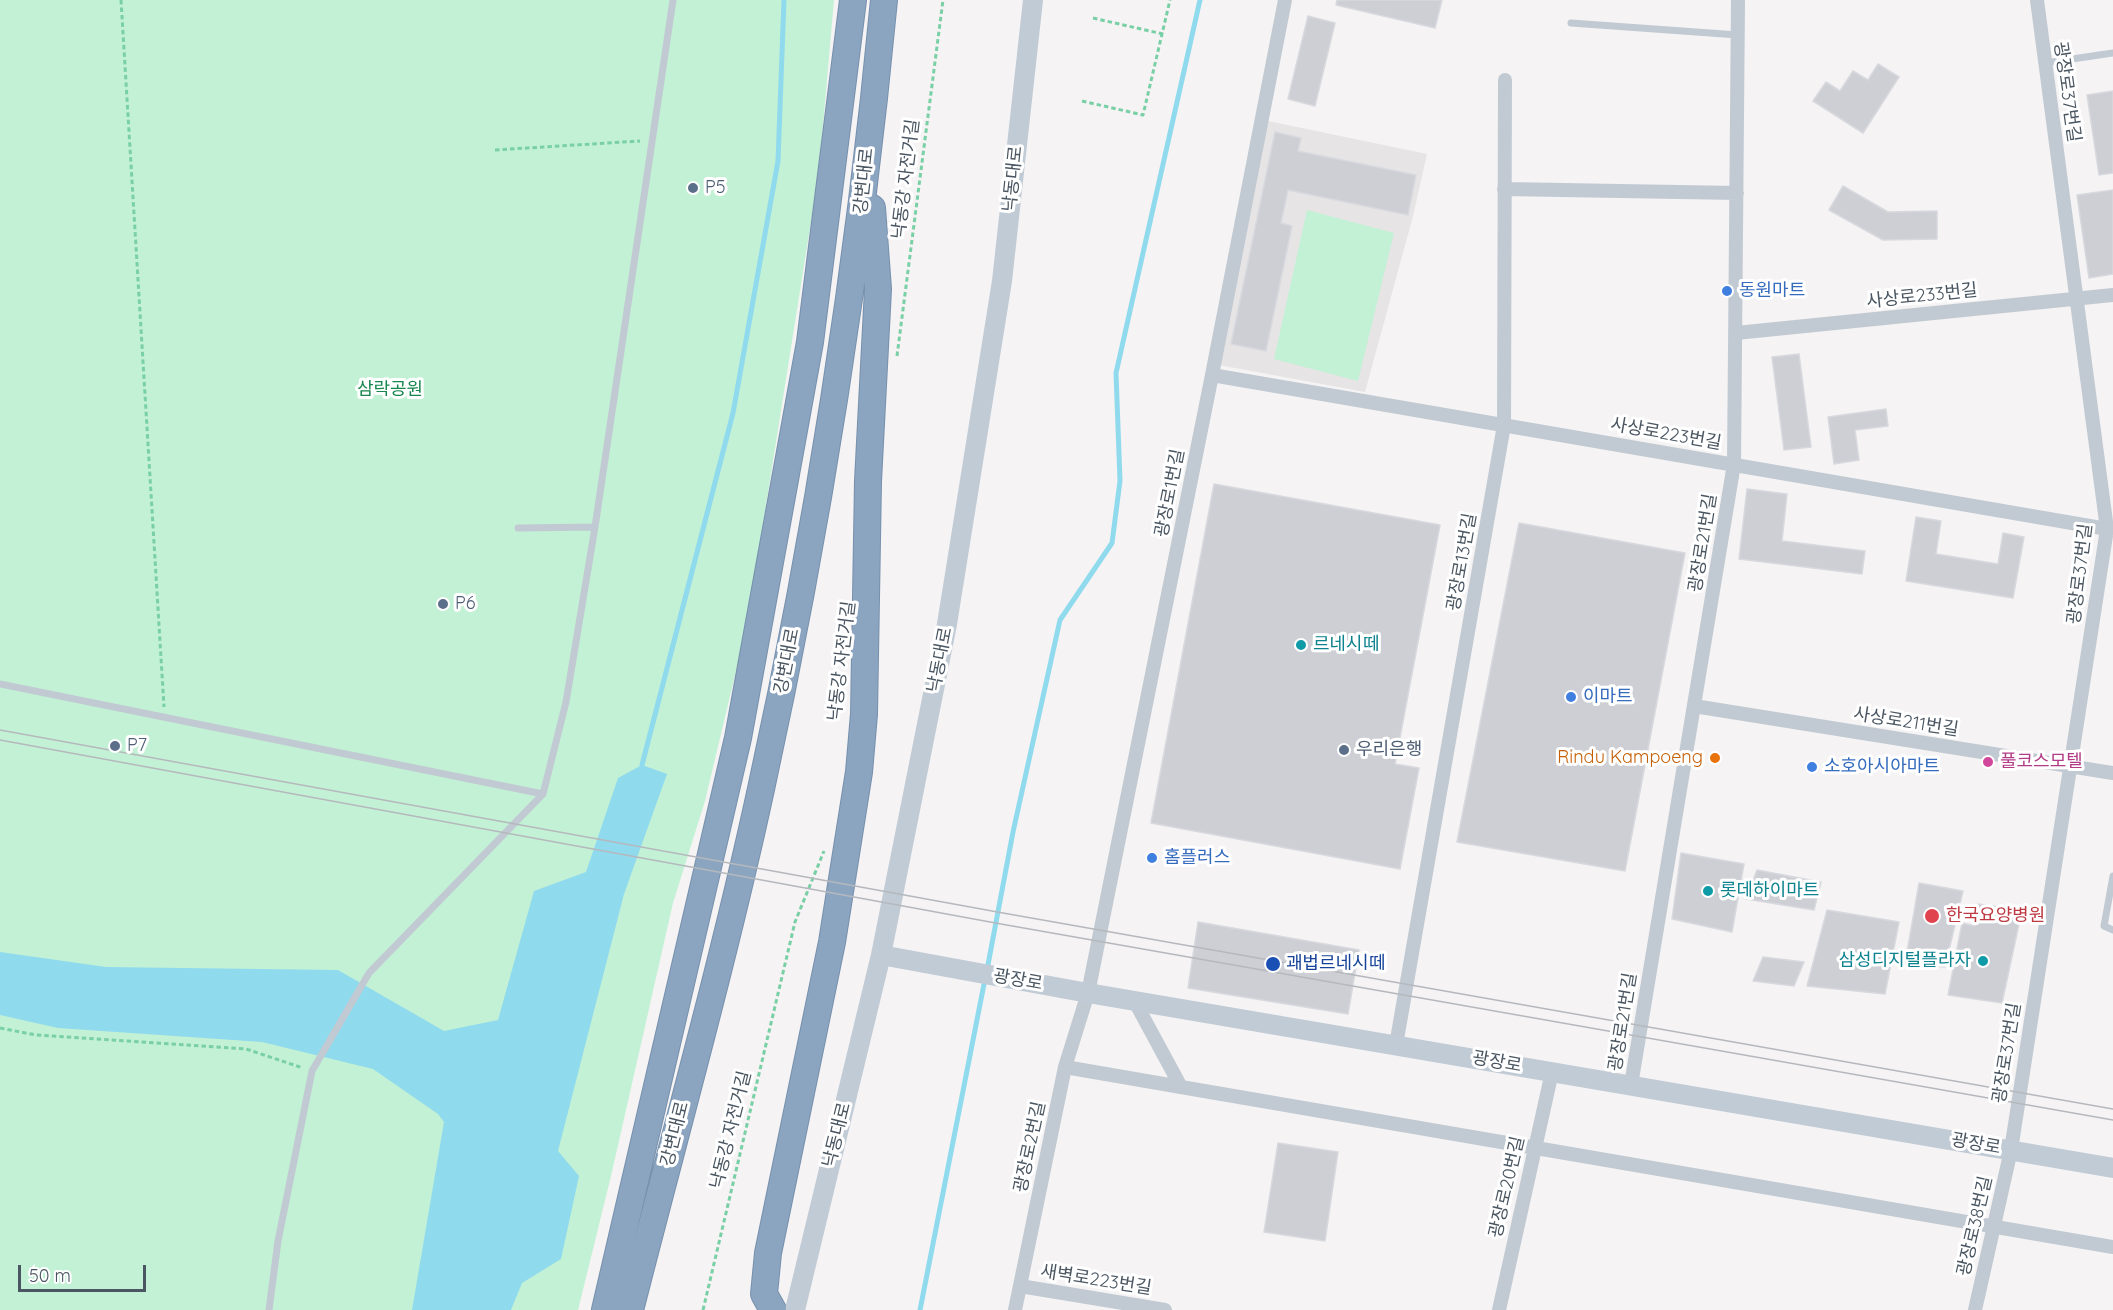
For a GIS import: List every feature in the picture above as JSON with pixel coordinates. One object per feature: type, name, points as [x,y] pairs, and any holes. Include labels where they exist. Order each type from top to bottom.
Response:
[{"type":"highway","name":"강변대로","points":[[605,1310],[738,738],[810,342],[853,0]]},
{"type":"highway","name":"강변대로","points":[[630,1310],[748,845],[786,670],[812,532],[855,267],[884,0]]},
{"type":"highway","points":[[773,1310],[764,1294],[768,1253],[832,942],[859,772],[864,714],[868,481],[878,289],[867,147],[849,38]]},
{"type":"main road","name":"낙동대로","points":[[795,1310],[881,954],[951,600],[1002,281],[1033,0]]},
{"type":"main road","name":"광장로","points":[[881,954],[1078,991],[2113,1168]]},
{"type":"street","name":"광장로1번길","points":[[1078,991],[1212,375],[1285,0]]},
{"type":"street","name":"광장로21번길","points":[[1631,1085],[1734,464],[1738,0]]},
{"type":"street","name":"광장로37번길","points":[[2011,1150],[2070,767],[2110,528],[2076,298],[2037,0]]},
{"type":"street","name":"광장로13번길","points":[[1396,1045],[1504,425],[1505,80]]},
{"type":"street","points":[[1504,189],[1737,193]]},
{"type":"street","name":"사상로233번길","points":[[1736,333],[2113,295]]},
{"type":"street","name":"사상로223번길","points":[[1212,375],[2110,528]]},
{"type":"street","name":"사상로211번길","points":[[1694,706],[2113,774]]},
{"type":"street","name":"광장로2번길","points":[[1015,1310],[1065,1067],[1078,991]]},
{"type":"street","points":[[1134,1000],[1181,1087]]},
{"type":"street","points":[[1065,1067],[2113,1247]]},
{"type":"street","name":"광장로20번길","points":[[1498,1310],[1552,1072]]},
{"type":"street","name":"광장로38번길","points":[[1975,1310],[2011,1150]]},
{"type":"street","name":"새벽로223번길","points":[[1020,1286],[1166,1310]]},
{"type":"lane","points":[[269,1310],[278,1241],[312,1071],[369,973],[543,794],[566,702],[596,527],[673,0]]},
{"type":"lane","points":[[1571,23],[1738,35]]},
{"type":"lane","points":[[2045,63],[2113,53]]},
{"type":"lane","points":[[518,528],[596,527]]},
{"type":"lane","points":[[0,684],[543,794]]},
{"type":"lane","points":[[2113,876],[2104,926],[2113,930]]},
{"type":"path","points":[[121,0],[165,718]]},
{"type":"path","name":"낙동강 자전거길","points":[[897,362],[943,0]]},
{"type":"path","points":[[1082,101],[1143,115],[1170,0]]},
{"type":"path","points":[[1093,18],[1163,34]]},
{"type":"path","points":[[495,150],[652,140]]},
{"type":"path","name":"낙동강 자전거길","points":[[703,1310],[795,922],[828,841]]},
{"type":"path","points":[[0,1028],[36,1035],[246,1049],[312,1071]]},
{"type":"shaded area","points":[[1268,121],[1427,154],[1413,216],[1365,392],[1208,363]]},
{"type":"green space","name":"삼락공원","points":[[0,0],[834,0],[819,171],[747,625],[705,801],[673,903],[578,1310],[0,1310]]},
{"type":"green space","points":[[1307,210],[1394,233],[1358,381],[1274,359]]},
{"type":"water","points":[[642,765],[667,774],[624,894],[558,1151],[579,1176],[561,1259],[522,1283],[511,1310],[412,1310],[444,1122],[438,1114],[373,1069],[262,1042],[58,1028],[0,1015],[0,952],[106,967],[338,970],[444,1031],[498,1020],[534,891],[586,872],[618,778]]},
{"type":"building","points":[[1337,0],[1442,0],[1435,28],[1336,5]]},
{"type":"building","points":[[1308,16],[1335,23],[1315,106],[1288,99]]},
{"type":"building","points":[[1878,64],[1899,77],[1863,133],[1813,101],[1826,82],[1840,91],[1853,71],[1868,80]]},
{"type":"building","points":[[2113,91],[2113,173],[2099,175],[2087,95]]},
{"type":"building","points":[[1275,132],[1301,138],[1298,151],[1416,175],[1408,215],[1288,190],[1281,223],[1292,226],[1266,351],[1231,344]]},
{"type":"building","points":[[1843,186],[1888,212],[1937,211],[1937,239],[1883,240],[1829,210]]},
{"type":"building","points":[[2113,190],[2113,274],[2089,278],[2077,195]]},
{"type":"building","points":[[1799,354],[1811,447],[1784,450],[1772,357]]},
{"type":"building","points":[[1886,409],[1888,426],[1855,430],[1859,460],[1834,464],[1828,417]]},
{"type":"building","name":"르네시떼","points":[[1214,484],[1440,525],[1395,764],[1419,768],[1400,869],[1151,823]]},
{"type":"building","points":[[1747,489],[1787,494],[1782,541],[1865,551],[1862,574],[1739,559]]},
{"type":"building","points":[[1916,517],[1941,521],[1936,554],[1998,564],[2003,533],[2024,537],[2013,598],[1906,581]]},
{"type":"building","name":"이마트","points":[[1519,523],[1685,553],[1625,871],[1457,842]]},
{"type":"building","name":"롯데하이마트","points":[[1681,853],[1744,864],[1732,932],[1672,919]]},
{"type":"building","points":[[1757,870],[1821,882],[1814,910],[1746,899]]},
{"type":"building","points":[[1919,883],[1963,891],[1945,967],[1905,964]]},
{"type":"building","name":"삼성디지털플라자","points":[[1978,904],[2022,910],[2002,1003],[1948,995],[1962,923],[1975,926]]},
{"type":"building","points":[[1827,910],[1899,922],[1885,994],[1807,986]]},
{"type":"building","points":[[1198,922],[1359,950],[1348,1014],[1188,988]]},
{"type":"building","points":[[1763,957],[1804,962],[1794,986],[1753,981]]},
{"type":"building","points":[[1278,1143],[1338,1152],[1325,1241],[1264,1232]]},
{"type":"waterway","points":[[642,765],[733,413],[778,161],[784,0]]},
{"type":"waterway","points":[[987,970],[1013,832],[1060,620],[1112,543],[1120,481],[1116,373],[1200,0]]},
{"type":"waterway","points":[[920,1310],[985,979]]},
{"type":"tram line","points":[[0,730],[1003,913],[2113,1109]]},
{"type":"tram line","points":[[0,740],[1001,924],[2113,1120]]},
{"type":"place","name":"P5","points":[[693,188]]},
{"type":"place","name":"동원마트","points":[[1727,291]]},
{"type":"place","name":"P6","points":[[443,604]]},
{"type":"place","name":"르네시떼","points":[[1301,645]]},
{"type":"place","name":"이마트","points":[[1571,697]]},
{"type":"place","name":"P7","points":[[115,746]]},
{"type":"place","name":"우리은행","points":[[1344,750]]},
{"type":"place","name":"Rindu Kampoeng","points":[[1715,758]]},
{"type":"place","name":"풀코스모텔","points":[[1988,762]]},
{"type":"place","name":"소호아시아마트","points":[[1812,767]]},
{"type":"place","name":"홈플러스","points":[[1152,858]]},
{"type":"place","name":"롯데하이마트","points":[[1708,891]]},
{"type":"place","name":"한국요양병원","points":[[1932,916]]},
{"type":"place","name":"삼성디지털플라자","points":[[1983,961]]},
{"type":"place","name":"괘법르네시떼","points":[[1273,964]]}]
